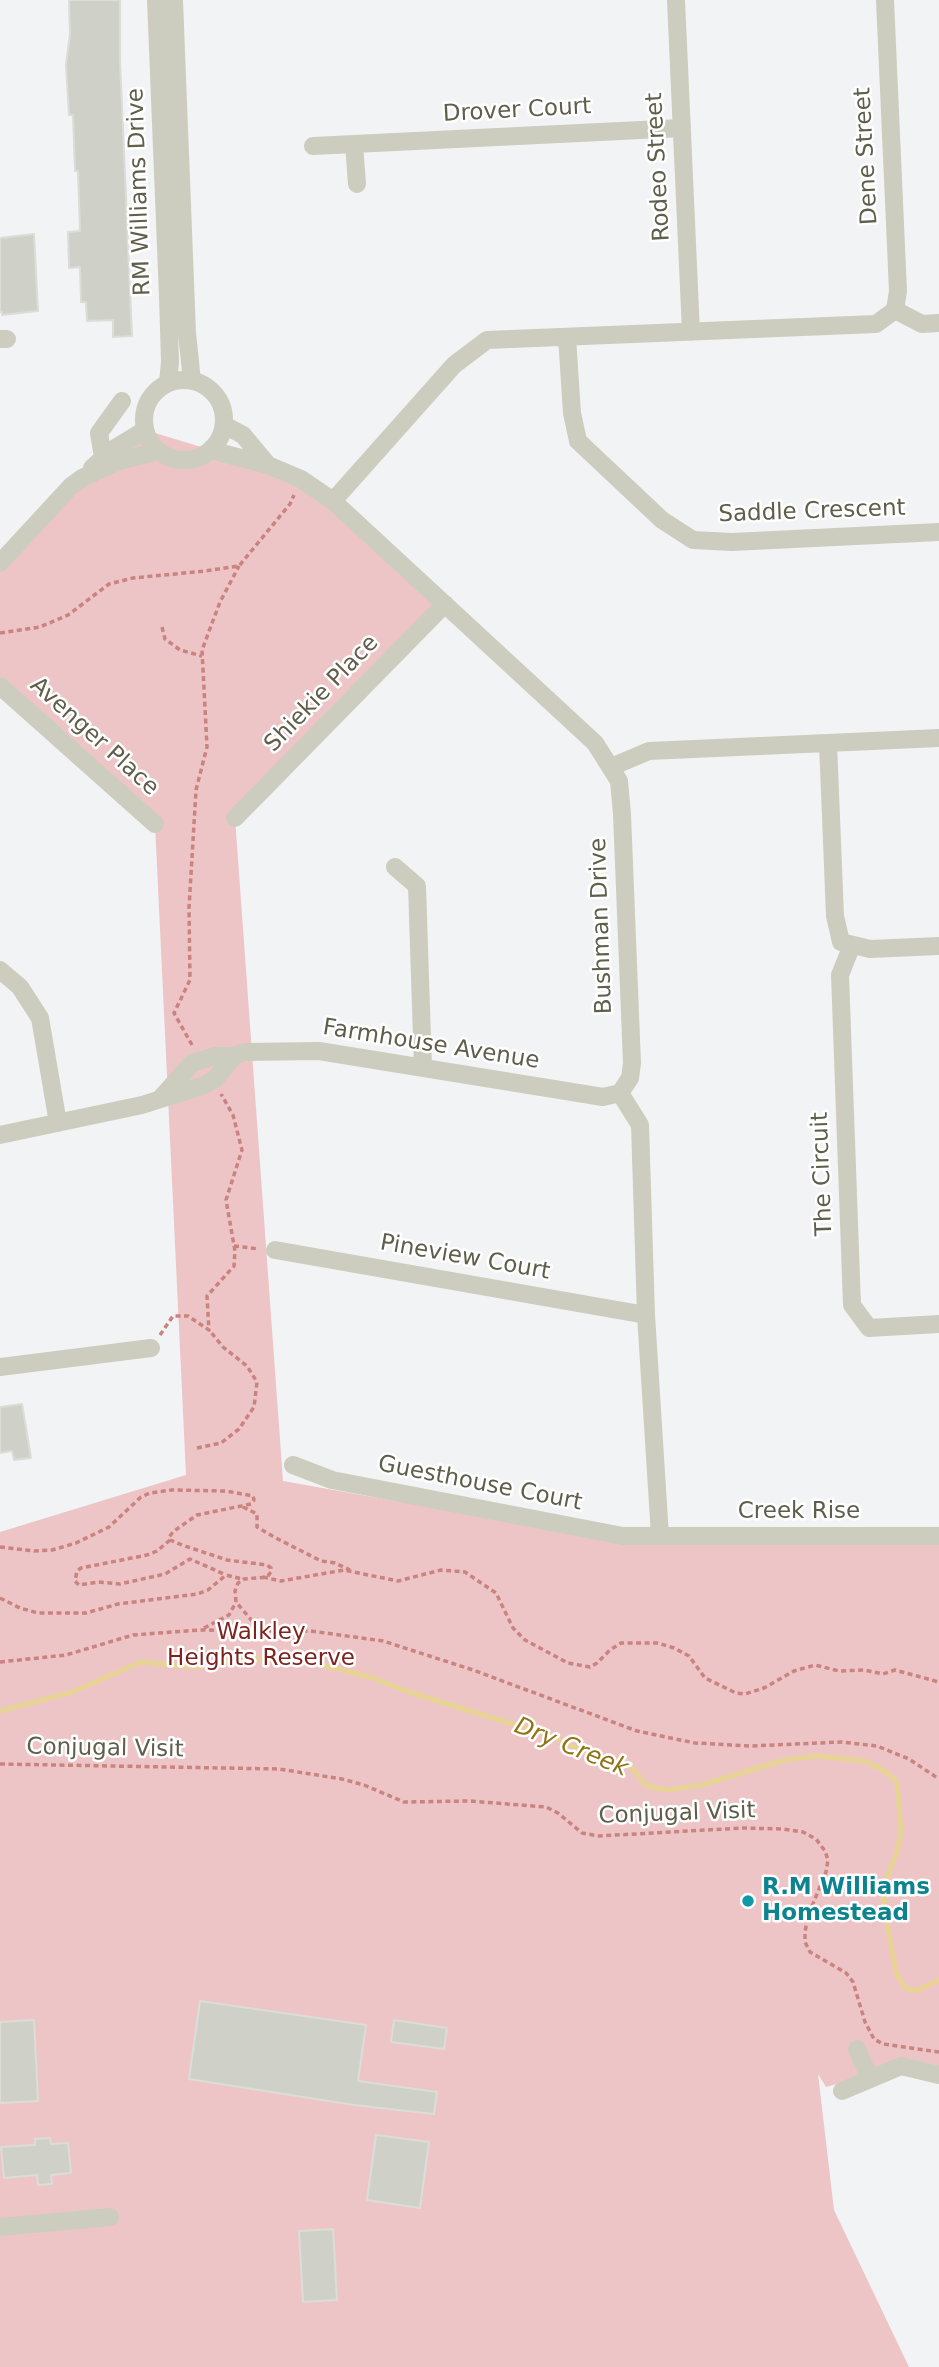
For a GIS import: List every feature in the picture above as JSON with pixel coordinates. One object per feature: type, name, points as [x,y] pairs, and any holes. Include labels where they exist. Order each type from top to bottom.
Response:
[{"type":"street","name":"RM Williams Drive","points":[[156,0],[168,296],[168,383]]},
{"type":"street","name":"RM Williams Drive","points":[[174,0],[187,333],[192,381]]},
{"type":"street","name":"Rodeo Street","points":[[676,0],[691,332]]},
{"type":"street","name":"Dene Street","points":[[885,0],[898,291],[895,310]]},
{"type":"street","name":"Drover Court","points":[[313,146],[682,128]]},
{"type":"street","points":[[354,144],[357,184]]},
{"type":"street","points":[[333,501],[454,365],[487,340],[876,324],[895,310],[922,324],[939,323]]},
{"type":"street","name":"Saddle Crescent","points":[[568,337],[572,413],[578,441],[662,520],[693,540],[733,542],[939,531]]},
{"type":"street","points":[[176,380],[192,381],[206,386],[219,400],[224,425],[212,448],[195,458],[172,458],[159,451],[147,437],[143,420],[149,398],[168,383],[176,380]]},
{"type":"street","points":[[103,457],[99,433],[122,401]]},
{"type":"street","name":"Bushman Drive","points":[[224,425],[243,435],[268,465]]},
{"type":"street","points":[[0,563],[71,486],[103,457],[145,430]]},
{"type":"street","name":"Bushman Drive","points":[[212,448],[268,465],[301,479],[333,501],[595,743],[611,767],[619,781],[622,814],[632,1063],[630,1079],[620,1093]]},
{"type":"street","points":[[82,478],[119,461],[159,451]]},
{"type":"street","name":"Shiekie Place","points":[[235,818],[444,604]]},
{"type":"street","name":"Avenger Place","points":[[0,685],[155,824]]},
{"type":"street","points":[[611,767],[649,751],[939,738]]},
{"type":"street","points":[[828,743],[835,916],[841,943],[870,949],[939,946]]},
{"type":"street","points":[[395,867],[417,886],[423,1068]]},
{"type":"street","name":"The Circuit","points":[[852,945],[840,975],[852,1306],[869,1328],[939,1324]]},
{"type":"street","points":[[0,970],[20,987],[40,1018],[58,1123]]},
{"type":"street","name":"Farmhouse Avenue","points":[[200,1059],[234,1056],[244,1052],[319,1051],[603,1097],[620,1093]]},
{"type":"street","points":[[0,1135],[160,1099],[212,1080],[234,1056]]},
{"type":"street","points":[[160,1099],[192,1063],[200,1059]]},
{"type":"street","points":[[620,1093],[640,1125],[646,1315],[660,1536]]},
{"type":"street","name":"Pineview Court","points":[[275,1250],[646,1315]]},
{"type":"street","points":[[0,1367],[151,1348]]},
{"type":"street","name":"Guesthouse Court","points":[[293,1465],[332,1480],[609,1534],[660,1536]]},
{"type":"street","name":"Creek Rise","points":[[660,1536],[939,1536]]},
{"type":"street","points":[[857,2049],[870,2079]]},
{"type":"street","points":[[842,2091],[901,2066],[939,2075]]},
{"type":"street","points":[[0,2227],[110,2217]]},
{"type":"path","points":[[200,1059],[174,1013],[190,981],[189,908],[196,790],[207,747],[202,650],[220,602],[239,566],[290,504],[301,479]]},
{"type":"path","points":[[0,633],[40,627],[68,615],[109,584],[133,578],[239,566]]},
{"type":"path","points":[[162,627],[165,639],[180,650],[202,656]]},
{"type":"path","points":[[209,1330],[207,1296],[234,1266],[234,1246],[226,1200],[242,1150],[233,1115],[212,1080]]},
{"type":"path","points":[[234,1246],[275,1250]]},
{"type":"path","points":[[151,1348],[173,1316],[188,1316],[209,1330],[223,1347],[247,1366],[257,1382],[254,1407],[239,1429],[221,1443],[197,1448]]},
{"type":"path","points":[[0,1547],[34,1551],[52,1550],[76,1543],[109,1527],[141,1497],[150,1493],[173,1490],[226,1491],[253,1496],[254,1500],[251,1504],[197,1515],[174,1531],[170,1540],[157,1551],[81,1568],[77,1571],[75,1581],[79,1585],[120,1584],[165,1574],[190,1559],[226,1575],[244,1579],[267,1577],[271,1573],[271,1567],[267,1565],[227,1560],[170,1540]]},
{"type":"path","points":[[238,1506],[247,1507],[257,1514],[257,1527],[294,1549],[354,1572]]},
{"type":"path","points":[[262,1577],[281,1581],[326,1572],[354,1572],[398,1581],[441,1570],[465,1572],[496,1593],[513,1628],[525,1640],[543,1651],[580,1667],[590,1667],[621,1643],[658,1643],[674,1647],[689,1656],[705,1678],[736,1693],[744,1694],[764,1688],[805,1667],[815,1665],[839,1671],[864,1670],[883,1674],[895,1670],[939,1682]]},
{"type":"path","points":[[0,1598],[38,1613],[86,1613],[118,1604],[197,1594],[208,1590],[226,1575]]},
{"type":"path","points":[[200,1630],[229,1615],[236,1602],[235,1591],[238,1583],[244,1579]]},
{"type":"path","points":[[236,1602],[260,1629]]},
{"type":"path","points":[[0,1662],[66,1655],[133,1635],[200,1630],[311,1631],[383,1641],[473,1670],[637,1731],[695,1743],[751,1746],[842,1742],[877,1746],[909,1759],[939,1779]]},
{"type":"path","name":"Conjugal Visit","points":[[0,1764],[279,1769],[365,1785],[404,1802],[470,1801],[546,1807],[558,1813],[582,1833],[599,1836],[742,1828],[803,1832],[816,1839],[828,1860],[826,1872],[808,1916],[805,1942],[810,1952],[846,1973],[853,1982],[865,2022],[874,2039],[883,2044],[939,2052]]},
{"type":"green space","name":"Walkley Heights Reserve","points":[[145,430],[218,452],[333,501],[445,604],[235,818],[283,1481],[626,1542],[939,1540],[939,2075],[901,2066],[826,2087],[818,2074],[834,2210],[909,2367],[0,2367],[0,1532],[186,1475],[155,824],[0,695],[0,566],[82,478]]},
{"type":"building","points":[[69,0],[120,0],[120,60],[132,336],[113,337],[113,320],[87,321],[86,302],[81,302],[80,267],[69,268],[68,232],[80,231],[78,171],[75,171],[73,115],[69,115],[66,65],[70,34]]},
{"type":"building","points":[[34,234],[38,311],[2,315],[0,238]]},
{"type":"building","points":[[22,1404],[31,1458],[14,1460],[12,1451],[0,1453],[0,1407]]},
{"type":"building","points":[[200,2001],[366,2025],[358,2081],[437,2092],[434,2114],[354,2105],[189,2079]]},
{"type":"building","points":[[34,2020],[38,2101],[0,2103],[0,2022]]},
{"type":"building","points":[[394,2020],[447,2028],[444,2049],[391,2042]]},
{"type":"building","points":[[376,2135],[429,2142],[420,2208],[367,2200]]},
{"type":"building","points":[[50,2138],[51,2144],[68,2143],[71,2173],[51,2175],[52,2184],[38,2185],[37,2175],[4,2178],[1,2147],[35,2145],[35,2139]]},
{"type":"building","points":[[333,2229],[337,2300],[303,2302],[299,2231]]},
{"type":"waterway","name":"Dry Creek","points":[[0,1711],[72,1692],[141,1662],[193,1667],[286,1656],[370,1677],[412,1693],[548,1735],[585,1752],[631,1767],[647,1786],[667,1790],[702,1785],[784,1760],[818,1756],[864,1761],[883,1770],[897,1782],[901,1832],[896,1855],[886,1879],[884,1907],[896,1972],[905,1988],[916,1991],[939,1980]]},
{"type":"place","name":"R.M Williams Homestead","points":[[748,1901]]}]
